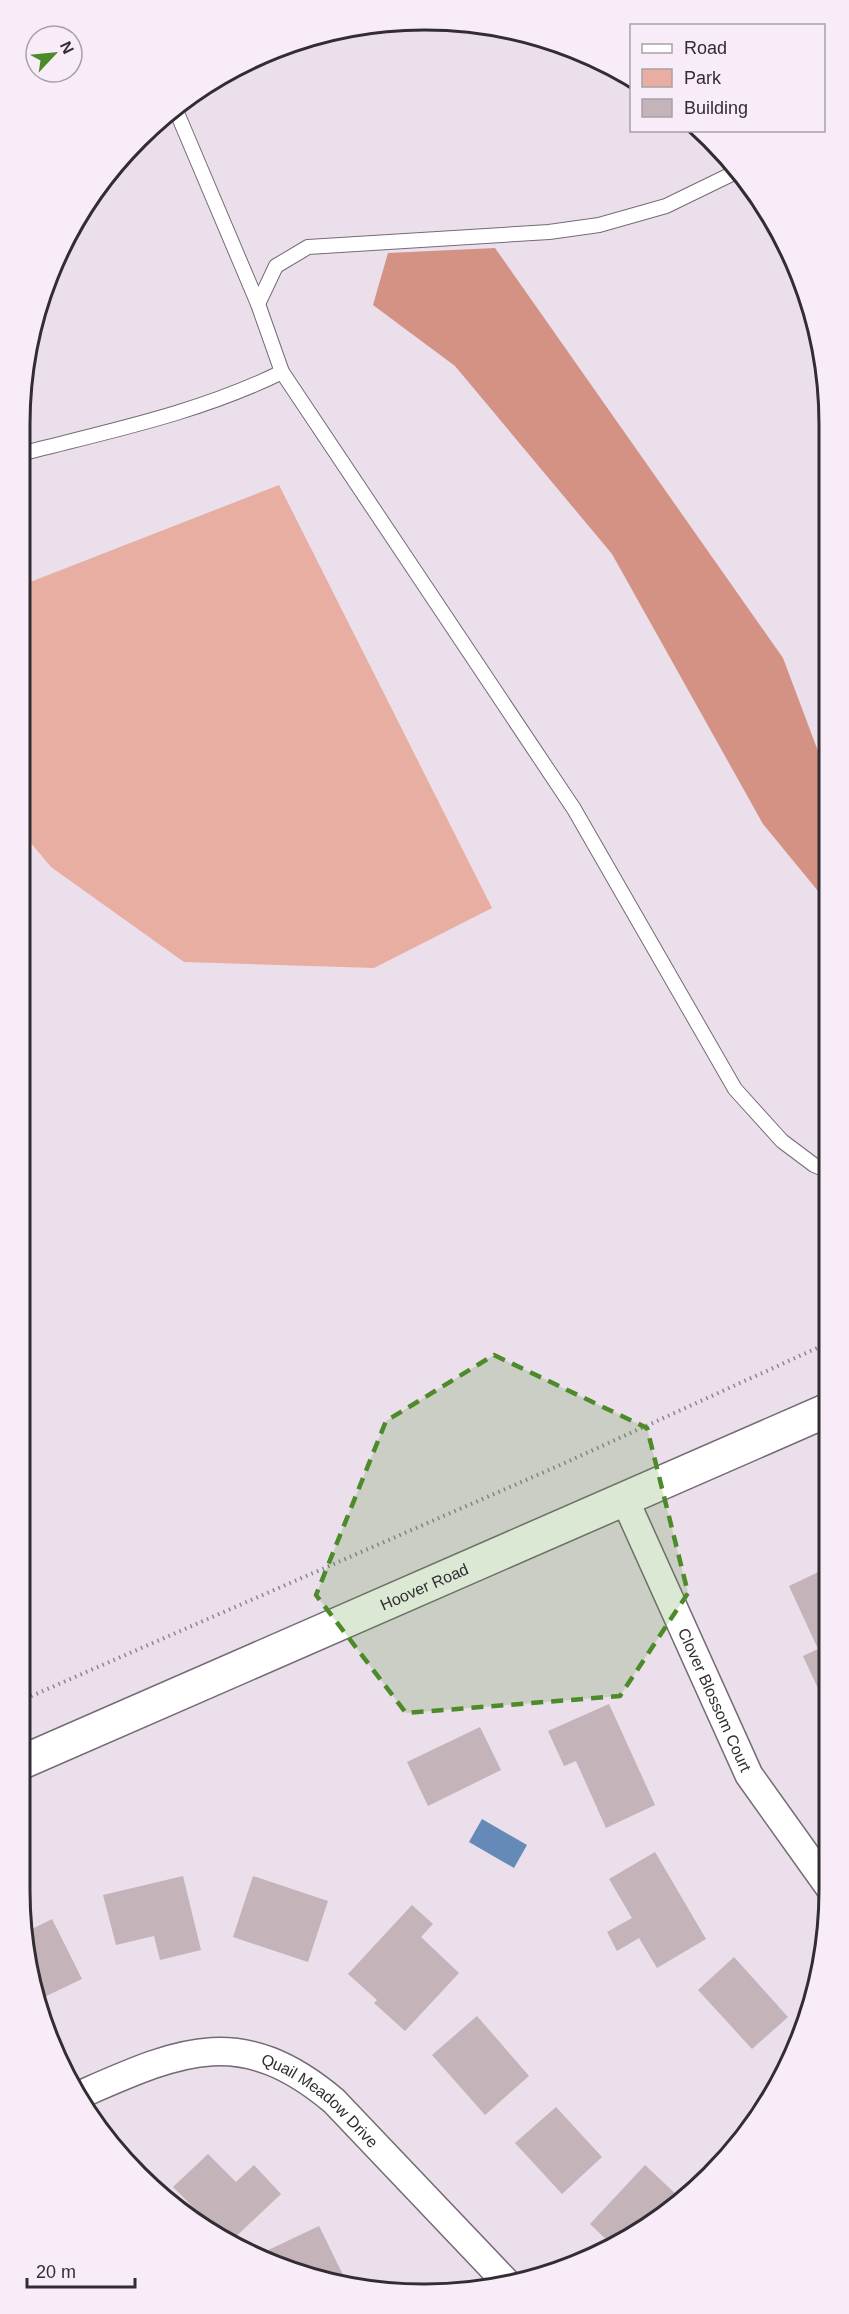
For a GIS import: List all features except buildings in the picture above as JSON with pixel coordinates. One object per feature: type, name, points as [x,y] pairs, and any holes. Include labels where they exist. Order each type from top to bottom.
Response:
[{"type":"main road","name":"Hoover Road","points":[[30,1759],[819,1414]]},
{"type":"street","name":"Clover Blossom Court","points":[[625,1500],[749,1775],[819,1872]]},
{"type":"street","name":"Quail Meadow Drive","points":[[86,2092],[150,2064],[182,2054],[245,2053],[279,2064],[308,2079],[334,2102],[500,2276]]},
{"type":"lane","points":[[179,116],[258,304],[282,372],[574,809],[735,1089],[782,1141],[819,1167]]},
{"type":"lane","points":[[258,304],[276,266],[308,247],[549,232],[599,225],[666,206],[730,175]]},
{"type":"lane","points":[[30,451],[203,406],[242,392],[282,372]]},
{"type":"path","points":[[30,1697],[558,1466],[819,1347]]},
{"type":"highlighted area","points":[[494,1355],[647,1428],[688,1593],[620,1696],[406,1713],[316,1595],[386,1421]]},
{"type":"green space","points":[[279,485],[492,908],[374,968],[184,962],[51,867],[30,842],[30,582]]},
{"type":"shaded area","points":[[495,248],[783,658],[819,754],[819,892],[763,824],[612,554],[455,366],[373,305],[388,253]]},
{"type":"water","points":[[482,1819],[527,1845],[514,1868],[469,1842]]}]
